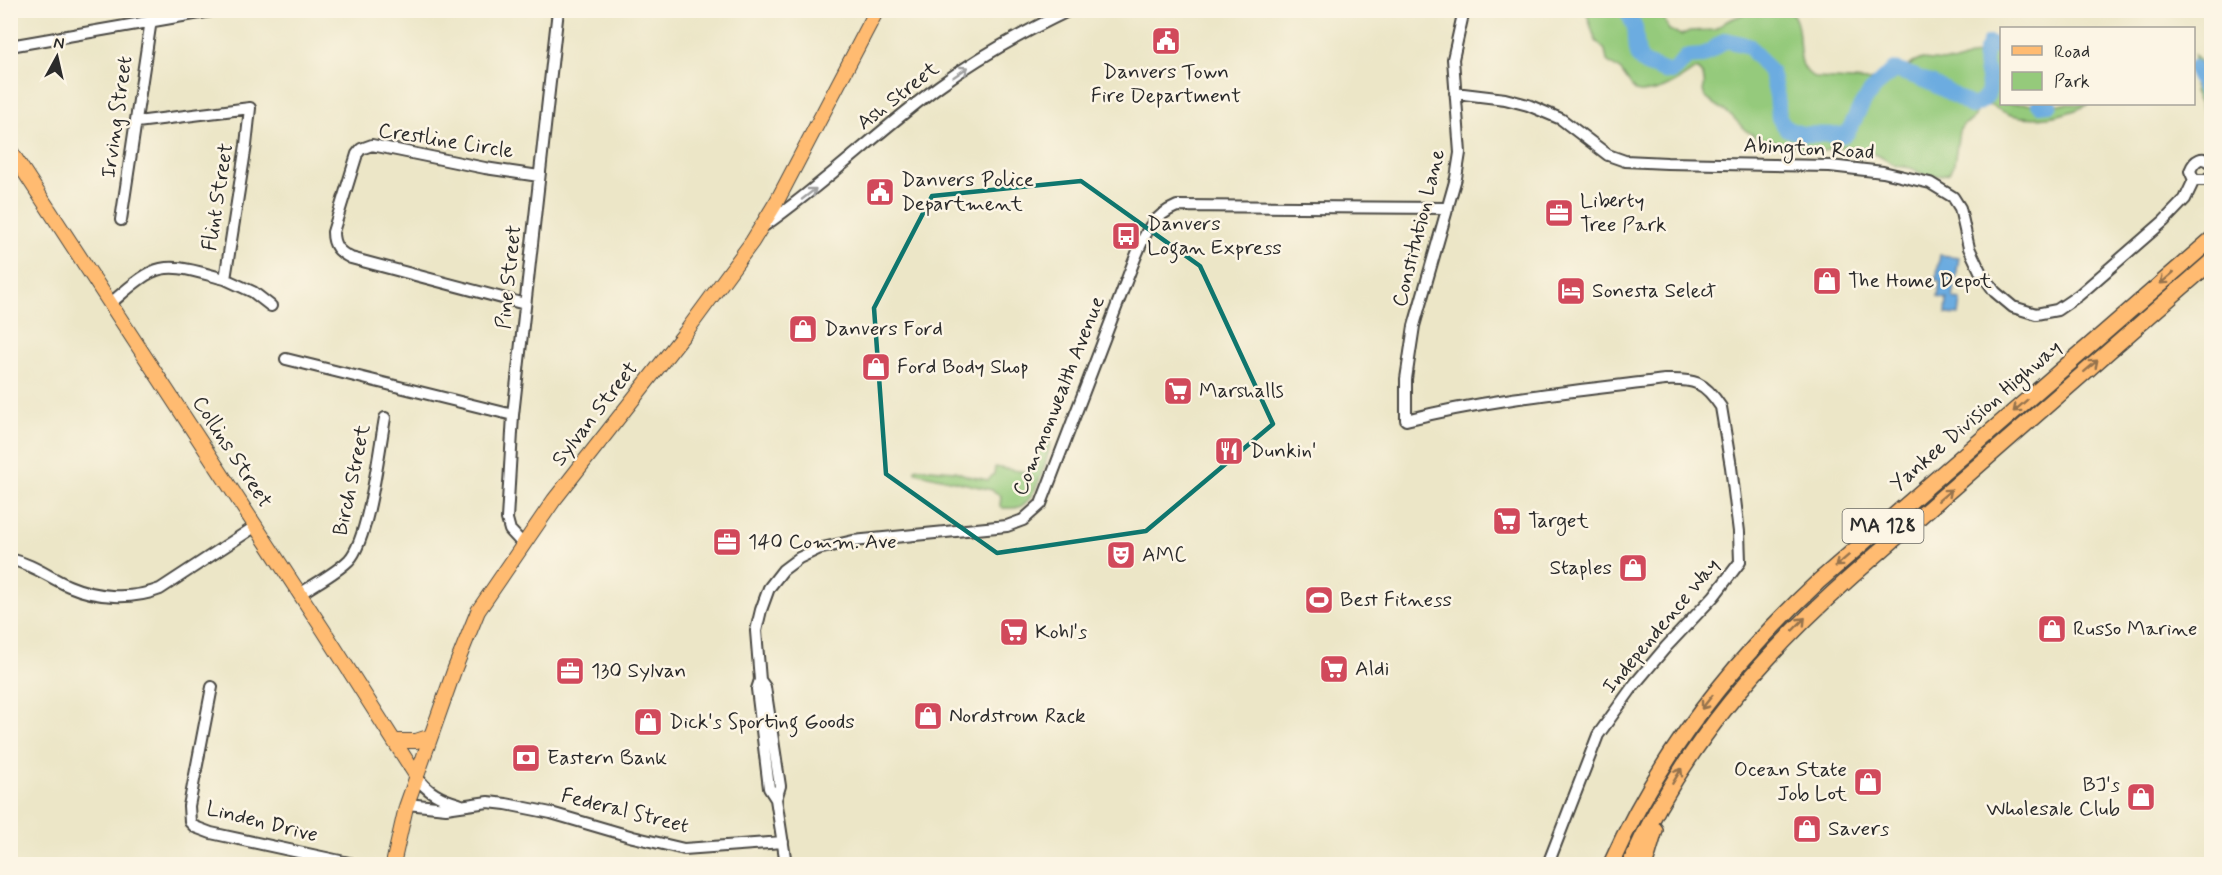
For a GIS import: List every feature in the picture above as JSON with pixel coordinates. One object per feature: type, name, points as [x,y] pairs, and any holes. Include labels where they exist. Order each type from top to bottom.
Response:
[{"type":"highway","name":"Yankee Division Highway","points":[[1611,864],[1640,804],[1690,726],[1764,634],[1819,581],[2211,239]]},
{"type":"highway","name":"Yankee Division Highway","points":[[1630,864],[1665,798],[1697,746],[1743,685],[1776,647],[1811,612],[2211,261]]},
{"type":"highway","points":[[1646,864],[1665,798]]},
{"type":"main road","name":"Sylvan Street","points":[[393,864],[407,804],[455,668],[478,611],[522,543],[723,282],[761,227],[877,10]]},
{"type":"main road","name":"Collins Street","points":[[10,150],[417,777]]},
{"type":"main road","points":[[394,741],[416,741],[431,736]]},
{"type":"street","points":[[10,46],[217,10]]},
{"type":"street","name":"Pine Street","points":[[522,543],[510,530],[507,519],[513,415],[558,10]]},
{"type":"street","name":"Ash Street","points":[[761,227],[806,196],[939,86],[986,55],[1070,10]]},
{"type":"street","name":"Constitution Lane","points":[[1406,420],[1406,379],[1414,326],[1456,178],[1460,153],[1453,59],[1464,10]]},
{"type":"street","name":"Irving Street","points":[[121,220],[151,20]]},
{"type":"street","name":"Abington Road","points":[[1455,93],[1498,98],[1528,105],[1561,119],[1608,155],[1625,161],[1667,164],[1830,166],[1883,172],[1930,183],[1953,197],[1960,208],[1969,249],[1980,271],[1995,292],[2013,307],[2036,314],[2057,310],[2079,295],[2164,221],[2185,199],[2194,180],[2190,171],[2194,163],[2199,159],[2206,159],[2211,164]]},
{"type":"street","name":"Flint Street","points":[[111,303],[151,272],[162,269],[186,270],[225,279],[250,108],[136,122]]},
{"type":"street","name":"Crestline Circle","points":[[525,304],[351,258],[336,249],[333,232],[357,154],[366,146],[378,145],[485,168],[539,176]]},
{"type":"street","points":[[2194,180],[2206,180],[2211,175]]},
{"type":"street","name":"Commonwealth Avenue","points":[[786,864],[776,799],[780,786],[765,687],[760,680],[756,631],[770,588],[783,570],[799,558],[818,549],[853,541],[1007,526],[1023,520],[1041,504],[1146,233],[1164,212],[1177,206],[1448,208]]},
{"type":"street","points":[[225,279],[253,292],[271,306]]},
{"type":"street","points":[[286,359],[513,415]]},
{"type":"street","name":"Independence Way","points":[[1406,420],[1518,398],[1685,379],[1698,382],[1713,395],[1721,407],[1731,466],[1740,562],[1714,596],[1666,647],[1598,735],[1548,864]]},
{"type":"street","name":"Birch Street","points":[[300,594],[342,565],[358,547],[365,526],[385,418]]},
{"type":"street","points":[[10,559],[38,569],[80,589],[113,596],[144,595],[160,589],[256,526]]},
{"type":"street","name":"Linden Drive","points":[[212,687],[189,806],[190,822],[195,827],[211,833],[354,864]]},
{"type":"street","name":"Federal Street","points":[[417,777],[423,787],[432,794],[459,804]]},
{"type":"street","name":"Federal Street","points":[[407,804],[446,808],[459,804],[488,802],[525,807],[684,849],[783,842]]},
{"type":"highlighted area","points":[[1081,181],[1200,266],[1273,424],[1146,531],[997,553],[886,474],[874,308],[932,196]]},
{"type":"green space","points":[[1586,11],[1653,11],[1664,19],[1669,30],[1681,35],[1690,31],[1714,30],[1727,21],[1751,11],[1790,11],[1798,28],[1803,66],[1816,78],[1869,81],[1879,78],[1892,69],[1904,70],[1922,59],[1956,62],[1988,50],[1997,50],[2000,52],[2000,105],[2087,105],[2062,114],[2032,118],[2012,115],[1981,104],[1971,121],[1963,125],[1959,131],[1954,164],[1949,173],[1937,176],[1925,175],[1911,168],[1896,166],[1879,156],[1857,148],[1841,147],[1824,151],[1759,139],[1707,99],[1703,91],[1704,78],[1696,69],[1660,90],[1635,91],[1621,71],[1607,61],[1605,50],[1596,41]]},
{"type":"green space","points":[[2195,56],[2205,71],[2210,90],[2211,131],[2195,93]]},
{"type":"green space","points":[[1047,441],[1050,443],[1049,450],[1036,487],[1026,502],[1017,508],[1000,506],[1001,496],[992,490],[915,472],[918,468],[955,471],[988,480],[994,474],[995,467],[1026,472]]},
{"type":"water","points":[[1940,255],[1959,257],[1953,299],[1961,300],[1959,315],[1946,314],[1947,299],[1938,297],[1940,281],[1936,280]]},
{"type":"waterway","points":[[1626,10],[1629,15]]},
{"type":"waterway","points":[[1629,15],[1635,28],[1637,52],[1641,60],[1647,65],[1668,72],[1674,71],[1687,57],[1703,56],[1726,40],[1749,46],[1771,73],[1777,96],[1779,118],[1787,129],[1802,134],[1845,135],[1866,99],[1894,70],[1934,85],[1971,106],[1981,102],[1989,90],[1985,52],[1989,44],[2000,47]]},
{"type":"waterway","points":[[2195,70],[2212,105]]},
{"type":"place","name":"Danvers Town Fire Department","points":[[1166,41]]},
{"type":"place","name":"Danvers Police Department","points":[[880,192]]},
{"type":"place","name":"Liberty Tree Park","points":[[1559,213]]},
{"type":"place","name":"Danvers Logan Express","points":[[1126,236]]},
{"type":"place","name":"The Home Depot","points":[[1827,281]]},
{"type":"place","name":"Sonesta Select","points":[[1571,291]]},
{"type":"place","name":"Danvers Ford","points":[[803,329]]},
{"type":"place","name":"Ford Body Shop","points":[[876,367]]},
{"type":"place","name":"Marshalls","points":[[1178,391]]},
{"type":"place","name":"Dunkin'","points":[[1229,451]]},
{"type":"place","name":"Target","points":[[1507,521]]},
{"type":"place","name":"140 Comm. Ave","points":[[727,542]]},
{"type":"place","name":"AMC","points":[[1121,555]]},
{"type":"place","name":"Staples","points":[[1633,568]]},
{"type":"place","name":"Best Fitness","points":[[1319,600]]},
{"type":"place","name":"Russo Marine","points":[[2052,629]]},
{"type":"place","name":"Kohl's","points":[[1014,632]]},
{"type":"place","name":"Aldi","points":[[1334,669]]},
{"type":"place","name":"130 Sylvan","points":[[570,671]]},
{"type":"place","name":"Nordstrom Rack","points":[[928,716]]},
{"type":"place","name":"Dick's Sporting Goods","points":[[648,722]]},
{"type":"place","name":"Eastern Bank","points":[[526,758]]},
{"type":"place","name":"Ocean State Job Lot","points":[[1868,782]]},
{"type":"place","name":"BJ's Wholesale Club","points":[[2141,797]]},
{"type":"place","name":"Savers","points":[[1807,829]]}]
